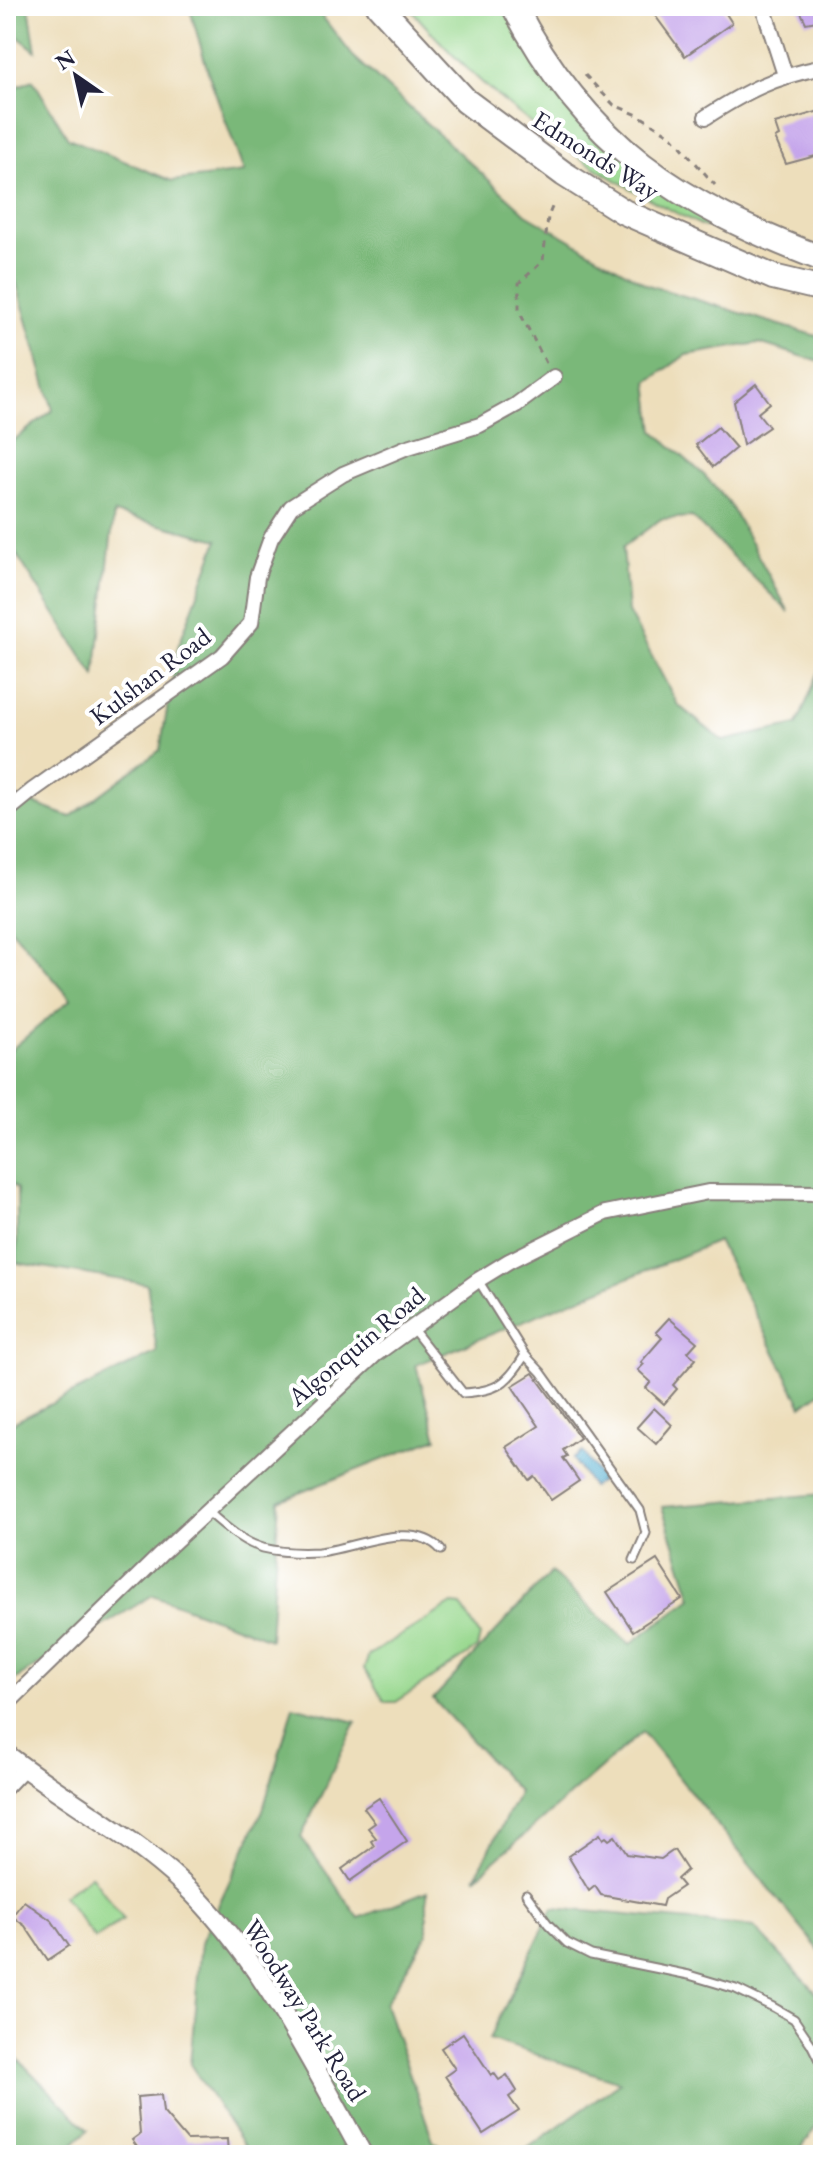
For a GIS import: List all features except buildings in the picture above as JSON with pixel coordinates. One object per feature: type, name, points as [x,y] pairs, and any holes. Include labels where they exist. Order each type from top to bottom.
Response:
[{"type":"main road","name":"Edmonds Way","points":[[379,6],[466,101],[564,174],[624,212],[773,277],[823,289]]},
{"type":"main road","name":"Edmonds Way","points":[[514,6],[557,80],[620,149],[669,186],[707,208],[823,259]]},
{"type":"street","points":[[763,6],[785,75]]},
{"type":"street","points":[[706,117],[742,94],[785,75],[823,67]]},
{"type":"street","name":"Kulshan Road","points":[[6,812],[222,656],[251,623],[257,577],[271,538],[291,507],[353,470],[405,448],[480,425],[516,405],[554,377]]},
{"type":"street","name":"Algonquin Road","points":[[6,1705],[80,1630],[376,1354],[478,1280],[605,1213],[708,1192],[823,1193]]},
{"type":"street","name":"Woodway Park Road","points":[[6,1754],[142,1850],[201,1901],[234,1939],[265,1987],[363,2155]]},
{"type":"street","points":[[6,1787],[24,1768]]},
{"type":"lane","points":[[478,1280],[525,1355],[541,1372],[640,1510],[646,1533],[634,1560]]},
{"type":"lane","points":[[412,1328],[463,1393],[488,1392],[511,1378],[525,1355]]},
{"type":"lane","points":[[207,1511],[240,1538],[262,1548],[320,1552],[382,1537],[403,1536],[424,1537],[441,1550]]},
{"type":"lane","points":[[526,1894],[567,1943],[591,1955],[689,1975],[736,1989],[794,2019],[823,2068]]},
{"type":"path","points":[[580,69],[614,105],[671,135],[715,184]]},
{"type":"path","points":[[552,207],[543,261],[519,283],[519,311],[554,377]]},
{"type":"green space","points":[[6,6],[29,6],[36,51],[6,27]]},
{"type":"green space","points":[[189,6],[314,6],[353,56],[526,214],[648,285],[823,338],[823,363],[759,343],[686,355],[648,382],[654,431],[704,475],[729,503],[789,612],[692,517],[661,519],[623,547],[628,612],[678,705],[723,741],[797,725],[823,662],[823,1390],[802,1406],[718,1241],[416,1365],[437,1438],[279,1501],[270,1639],[153,1595],[6,1685],[6,1426],[157,1352],[147,1284],[17,1263],[17,1189],[6,1179],[6,1054],[71,999],[6,923],[6,793],[70,817],[160,750],[178,647],[218,540],[114,513],[95,676],[13,549],[6,553],[6,446],[53,410],[16,282],[6,288],[6,91],[33,80],[68,138],[172,181],[244,172],[209,75]]},
{"type":"green space","points":[[408,6],[505,6],[518,32],[709,219],[709,225],[705,227],[662,206],[544,133],[473,75]]},
{"type":"green space","points":[[823,1494],[823,1955],[642,1732],[475,1878],[519,1792],[433,1699],[551,1572],[630,1644],[692,1598],[662,1507]]},
{"type":"green space","points":[[452,1604],[461,1605],[480,1636],[477,1648],[396,1702],[385,1702],[364,1669],[369,1655]]},
{"type":"green space","points":[[293,1706],[356,1722],[301,1837],[359,1918],[427,1891],[427,1934],[385,2004],[433,2140],[452,2155],[250,2155],[190,2064],[201,1942],[263,1810]]},
{"type":"green space","points":[[91,1875],[123,1919],[95,1939],[63,1896]]},
{"type":"green space","points":[[553,1908],[754,1927],[823,2000],[823,2116],[797,2155],[518,2155],[620,2082],[489,2039]]},
{"type":"green space","points":[[17,2058],[88,2130],[61,2155],[6,2155],[6,2064]]},
{"type":"water","points":[[583,1452],[602,1480],[592,1487],[573,1459]]}]
